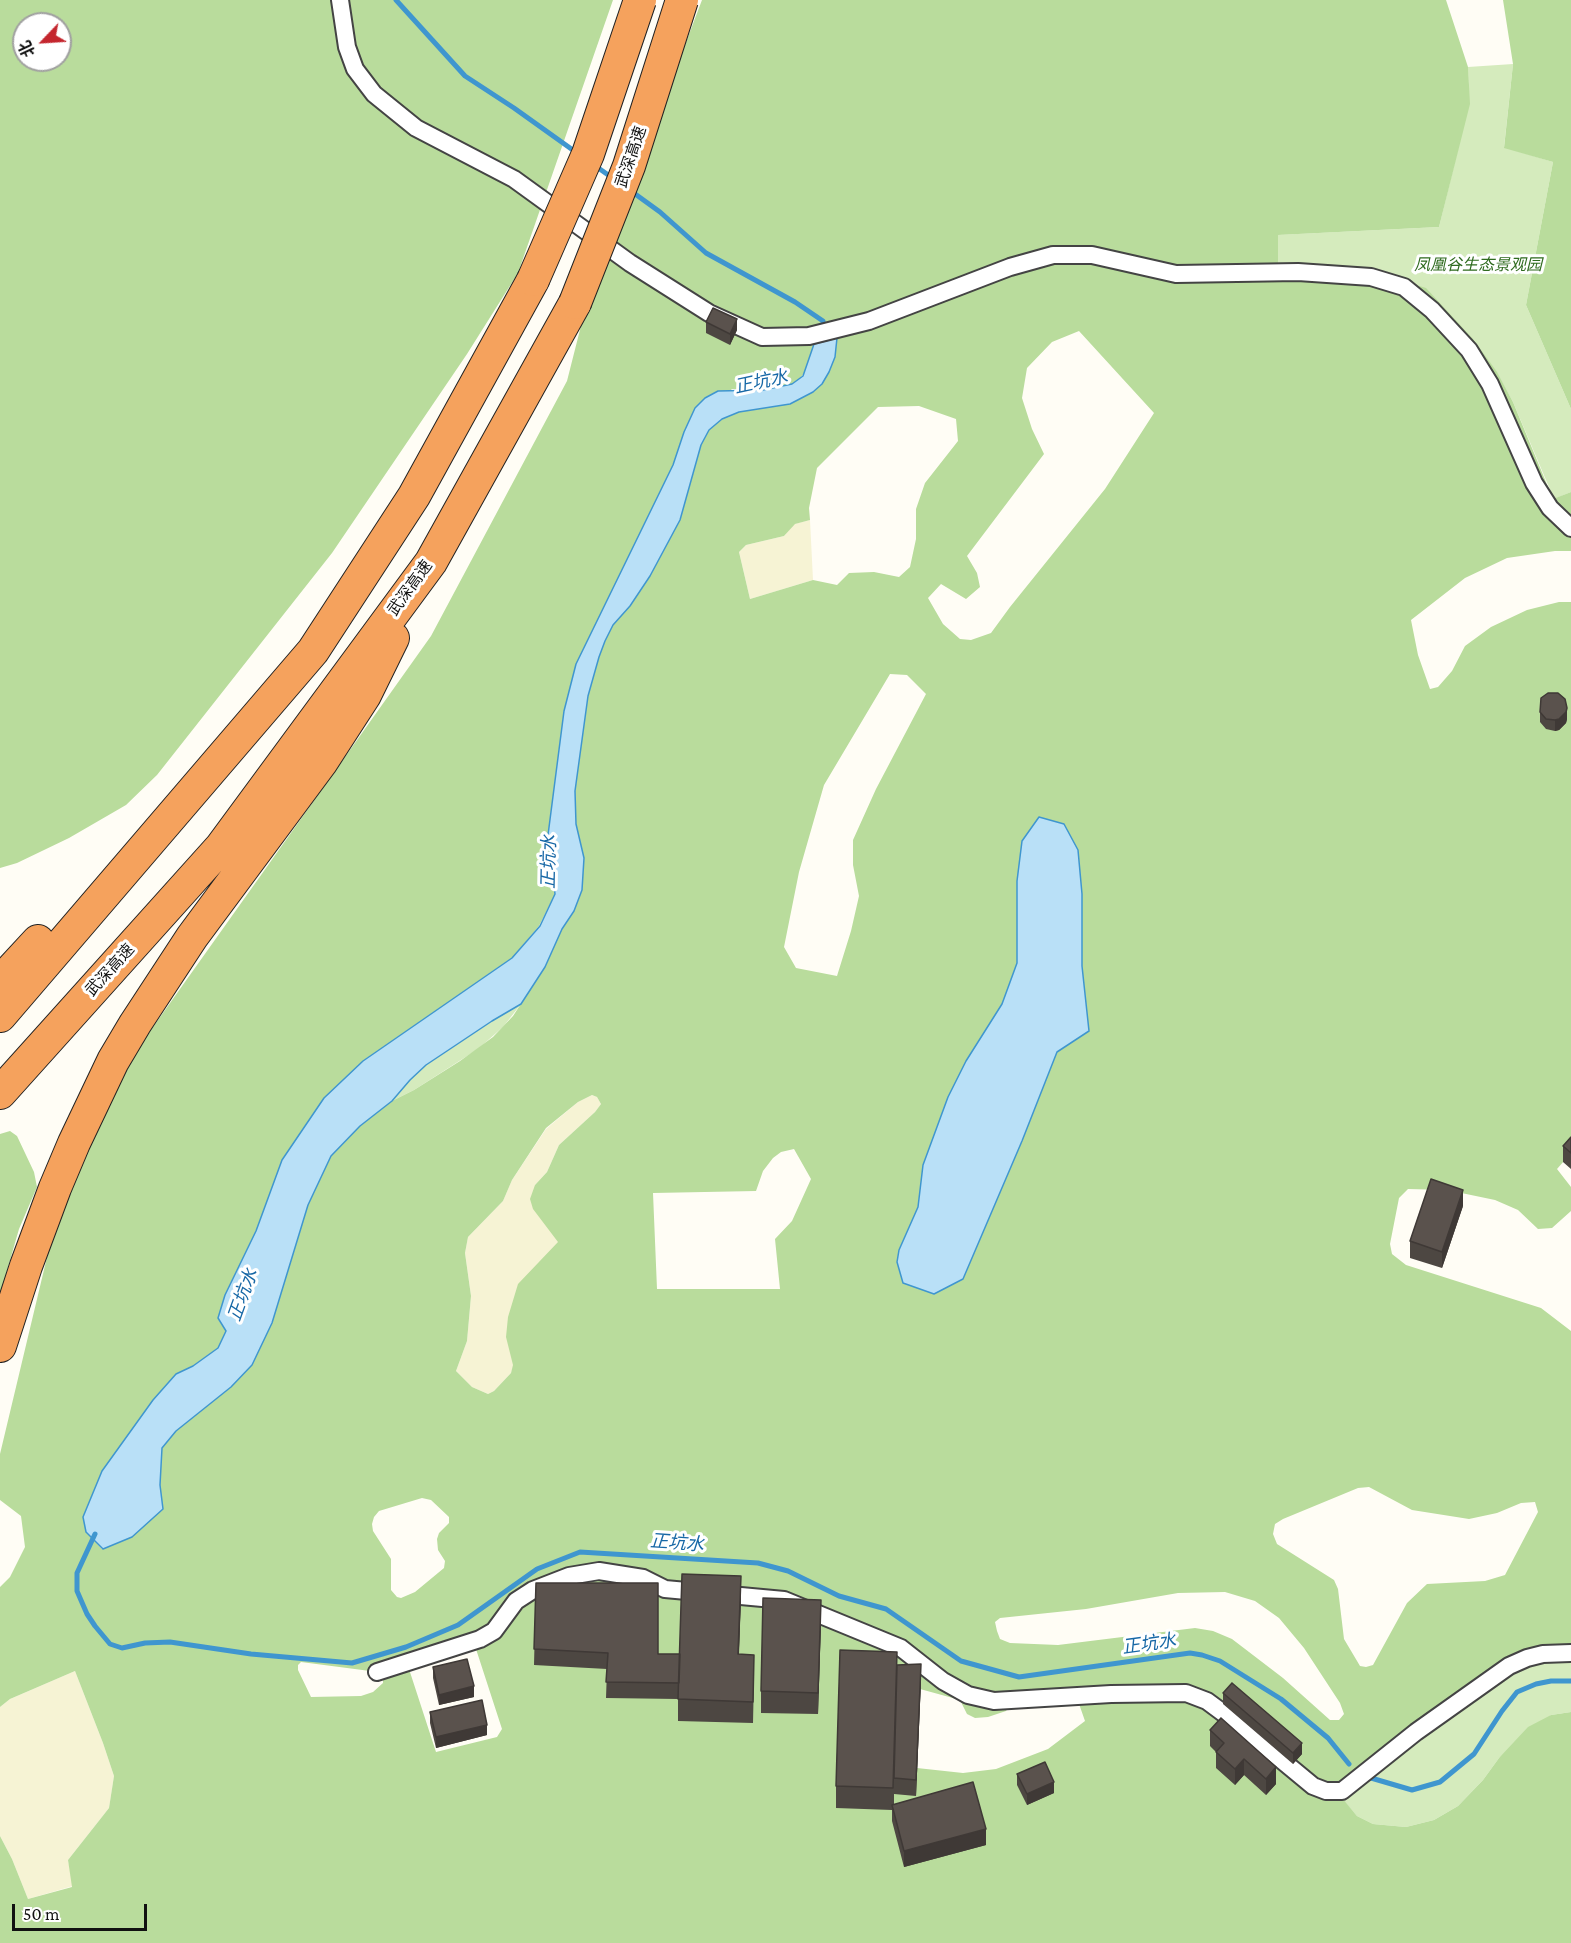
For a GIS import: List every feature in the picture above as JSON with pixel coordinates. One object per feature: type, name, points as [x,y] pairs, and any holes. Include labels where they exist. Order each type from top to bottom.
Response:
[{"type":"highway","points":[[0,1016],[313,651],[414,496],[533,280],[588,154],[640,0]]},
{"type":"highway","name":"武深高速","points":[[0,1093],[221,847],[430,562],[574,303],[629,166],[682,0]]},
{"type":"highway","points":[[0,1346],[55,1188],[113,1062],[192,937],[334,744],[364,695],[430,562]]},
{"type":"highway","points":[[0,982],[313,651]]},
{"type":"street","points":[[340,0],[347,47],[355,69],[374,94],[416,128],[514,179],[630,264],[709,313],[762,337],[814,335],[869,321],[1010,267],[1053,255],[1092,255],[1176,274],[1298,272],[1371,278],[1404,287],[1432,310],[1469,350],[1490,384],[1534,483],[1550,508],[1571,528]]},
{"type":"street","points":[[377,1672],[480,1639],[494,1631],[516,1601],[533,1590],[569,1576],[599,1571],[643,1578],[664,1589],[784,1600],[901,1648],[943,1681],[968,1695],[994,1701],[1111,1694],[1186,1693],[1207,1701],[1313,1786],[1326,1791],[1342,1791],[1416,1732],[1509,1666],[1543,1654],[1571,1653]]},
{"type":"shaded area","points":[[810,520],[813,580],[750,599],[739,552],[746,545],[784,536],[794,524]]},
{"type":"shaded area","points":[[592,1095],[597,1097],[601,1104],[559,1145],[547,1172],[535,1185],[559,1242],[511,1373],[494,1391],[488,1394],[472,1387],[456,1371],[467,1341],[471,1296],[465,1253],[468,1237],[503,1201],[512,1180],[546,1129],[578,1102]]},
{"type":"shaded area","points":[[75,1671],[114,1776],[109,1808],[68,1860],[73,1886],[28,1899],[0,1836],[0,1707],[10,1699]]},
{"type":"green space","points":[[0,0],[613,0],[518,273],[467,354],[332,553],[157,775],[126,805],[69,838],[17,863],[0,868]]},
{"type":"green space","points":[[702,0],[1446,0],[1468,67],[1470,104],[1439,227],[1278,235],[1278,267],[1376,273],[1426,288],[1474,340],[1497,372],[1513,402],[1553,499],[1571,492],[1571,551],[1507,558],[1465,578],[1411,620],[1418,655],[1430,689],[1438,687],[1452,671],[1465,646],[1491,627],[1527,610],[1559,602],[1571,602],[1571,1153],[1557,1169],[1571,1187],[1571,1211],[1552,1228],[1538,1229],[1518,1210],[1495,1200],[1447,1190],[1408,1189],[1399,1198],[1390,1244],[1392,1254],[1406,1265],[1541,1308],[1571,1331],[1571,1658],[1541,1659],[1512,1670],[1342,1798],[1357,1816],[1373,1824],[1406,1827],[1434,1820],[1458,1806],[1528,1727],[1551,1715],[1571,1712],[1571,1943],[0,1943],[0,1836],[28,1899],[72,1887],[68,1860],[109,1808],[114,1776],[75,1671],[10,1699],[0,1707],[0,1587],[10,1577],[25,1547],[21,1516],[0,1500],[0,1454],[48,1253],[86,1143],[116,1079],[431,636],[567,381],[586,306]],"holes":[[[1079,331],[1154,413],[1105,489],[991,633],[971,640],[960,639],[943,624],[928,598],[941,584],[966,599],[980,587],[977,573],[967,556],[1044,454],[1032,429],[1022,398],[1027,368],[1052,342]],[[837,338],[835,357],[829,372],[790,404],[739,412],[722,419],[709,430],[701,445],[680,520],[650,576],[630,606],[613,625],[605,641],[588,696],[575,791],[576,824],[584,858],[582,890],[574,911],[562,929],[545,967],[513,1016],[493,1037],[460,1061],[392,1101],[360,1126],[331,1156],[308,1205],[252,1365],[231,1387],[176,1431],[162,1448],[160,1485],[163,1509],[102,1549],[86,1532],[83,1517],[102,1471],[176,1374],[193,1366],[218,1348],[226,1331],[218,1318],[225,1295],[256,1231],[363,1061],[512,958],[539,926],[555,894],[548,835],[564,711],[576,664],[673,465],[684,432],[732,389],[763,390],[798,381],[807,369],[814,344]],[[919,406],[956,419],[958,441],[925,483],[916,509],[916,539],[910,567],[899,577],[874,572],[849,573],[837,585],[813,580],[750,599],[739,552],[746,545],[784,536],[795,524],[810,520],[809,508],[817,468],[878,407]],[[890,674],[907,675],[926,694],[876,789],[853,840],[853,865],[859,896],[837,976],[796,968],[784,947],[799,872],[824,785]],[[1022,841],[1078,850],[1082,894],[1082,966],[1089,1031],[1057,1052],[963,1279],[899,1250],[986,1031],[1002,1004],[1017,963],[1017,881]],[[592,1095],[597,1097],[601,1104],[559,1145],[547,1172],[535,1185],[530,1199],[533,1209],[558,1242],[518,1284],[508,1317],[506,1337],[513,1365],[511,1373],[494,1391],[488,1394],[472,1387],[456,1371],[467,1341],[471,1296],[465,1253],[468,1237],[503,1201],[512,1180],[546,1128],[578,1102]],[[794,1149],[811,1179],[792,1221],[775,1239],[780,1289],[657,1289],[653,1193],[756,1191],[763,1171],[781,1152]],[[1369,1487],[1412,1510],[1469,1519],[1497,1513],[1521,1503],[1535,1502],[1538,1512],[1505,1575],[1485,1581],[1427,1584],[1407,1603],[1373,1665],[1366,1667],[1360,1666],[1344,1639],[1338,1589],[1334,1580],[1277,1544],[1273,1534],[1275,1524],[1358,1488]],[[422,1498],[431,1500],[449,1517],[449,1523],[439,1533],[437,1539],[438,1550],[445,1561],[444,1568],[415,1592],[401,1598],[397,1597],[391,1590],[391,1559],[373,1531],[372,1524],[379,1511]],[[1225,1592],[1255,1601],[1279,1618],[1304,1648],[1340,1703],[1344,1714],[1339,1720],[1330,1720],[1283,1678],[1232,1639],[1213,1631],[1195,1628],[1058,1645],[1010,1643],[1000,1639],[995,1622],[1000,1618],[1086,1609],[1178,1593]],[[476,1649],[502,1729],[497,1737],[436,1752],[409,1669]],[[301,1662],[370,1671],[383,1679],[383,1683],[373,1692],[361,1696],[311,1697],[298,1670]],[[920,1689],[960,1700],[967,1714],[975,1718],[988,1717],[1006,1711],[1016,1697],[1078,1701],[1085,1721],[1048,1749],[996,1769],[963,1773],[917,1768]]]},
{"type":"green space","points":[[1503,0],[1571,0],[1571,409],[1526,305],[1553,162],[1504,148],[1513,64]]},
{"type":"green space","name":"凤凰谷生态景观园","points":[[1513,64],[1504,147],[1553,162],[1526,305],[1571,409],[1571,492],[1554,499],[1513,402],[1497,373],[1474,340],[1278,268],[1277,235],[1439,227],[1469,104],[1468,67]]},
{"type":"green space","points":[[521,1004],[503,1027],[478,1049],[414,1090],[392,1101],[410,1079],[426,1065]]},
{"type":"green space","points":[[10,1131],[17,1136],[34,1172],[37,1187],[19,1229],[0,1295],[0,1134]]},
{"type":"green space","points":[[1571,1658],[1571,1712],[1551,1715],[1499,1758],[1483,1780],[1458,1806],[1434,1820],[1406,1827],[1373,1824],[1357,1816],[1341,1798],[1418,1736],[1527,1662]]},
{"type":"water","points":[[837,338],[835,357],[829,372],[822,384],[813,392],[790,404],[739,412],[722,419],[709,430],[701,445],[680,520],[650,576],[630,606],[613,625],[605,641],[588,696],[575,791],[576,824],[584,858],[582,890],[574,911],[562,929],[545,967],[521,1004],[426,1065],[392,1101],[360,1126],[331,1156],[308,1205],[272,1323],[252,1365],[231,1387],[176,1431],[162,1448],[160,1485],[163,1509],[132,1537],[103,1549],[86,1532],[83,1517],[102,1471],[153,1400],[176,1374],[193,1366],[218,1348],[226,1331],[218,1318],[225,1295],[256,1231],[282,1160],[324,1098],[363,1061],[512,958],[540,926],[555,894],[548,835],[564,711],[576,664],[673,465],[695,408],[705,398],[718,391],[763,390],[792,384],[803,376],[814,344]]},
{"type":"water","points":[[1039,817],[1064,824],[1078,850],[1082,894],[1082,966],[1089,1031],[1057,1052],[963,1279],[934,1294],[903,1283],[897,1262],[899,1250],[918,1207],[923,1165],[948,1097],[966,1061],[1002,1004],[1017,963],[1017,881],[1022,841]]},
{"type":"building","points":[[713,308],[737,319],[730,334],[706,322]]},
{"type":"building","points":[[1548,693],[1558,693],[1565,699],[1566,712],[1559,719],[1546,719],[1540,712],[1541,698]]},
{"type":"building","points":[[1571,1137],[1571,1153],[1563,1146]]},
{"type":"building","points":[[1431,1179],[1463,1190],[1442,1252],[1410,1241]]},
{"type":"building","points":[[682,1574],[741,1576],[738,1654],[754,1655],[753,1702],[678,1699]]},
{"type":"building","points":[[536,1583],[658,1583],[658,1654],[680,1654],[679,1683],[606,1682],[608,1653],[534,1649]]},
{"type":"building","points":[[763,1598],[821,1600],[818,1693],[761,1691]]},
{"type":"building","points":[[840,1650],[897,1652],[893,1788],[836,1786]]},
{"type":"building","points":[[467,1659],[474,1686],[439,1695],[433,1667]]},
{"type":"building","points":[[921,1664],[916,1780],[894,1778],[897,1665]]},
{"type":"building","points":[[1232,1683],[1302,1743],[1293,1753],[1223,1693]]},
{"type":"building","points":[[482,1700],[487,1725],[436,1737],[430,1712]]},
{"type":"building","points":[[1221,1718],[1276,1767],[1266,1779],[1244,1759],[1235,1769],[1216,1752],[1224,1743],[1210,1730]]},
{"type":"building","points":[[1045,1762],[1054,1782],[1027,1794],[1017,1774]]},
{"type":"building","points":[[973,1782],[986,1829],[904,1851],[892,1805]]},
{"type":"waterway","name":"正坑水","points":[[396,0],[465,76],[577,153]]},
{"type":"waterway","name":"正坑水","points":[[594,165],[614,179]]},
{"type":"waterway","name":"正坑水","points":[[631,191],[660,212],[706,253],[795,302],[823,321],[824,331]]},
{"type":"waterway","name":"正坑水","points":[[95,1534],[77,1573],[77,1591],[95,1626],[110,1644],[122,1648],[145,1643],[170,1642],[251,1654],[352,1663],[406,1647],[458,1625],[537,1569],[580,1552],[758,1563],[788,1571],[839,1596],[886,1609],[961,1661],[1019,1677],[1190,1653],[1220,1661],[1281,1699],[1328,1738],[1349,1764]]},
{"type":"waterway","name":"正坑水","points":[[1371,1778],[1412,1790],[1440,1782],[1474,1754],[1517,1692],[1536,1684],[1571,1681]]}]
